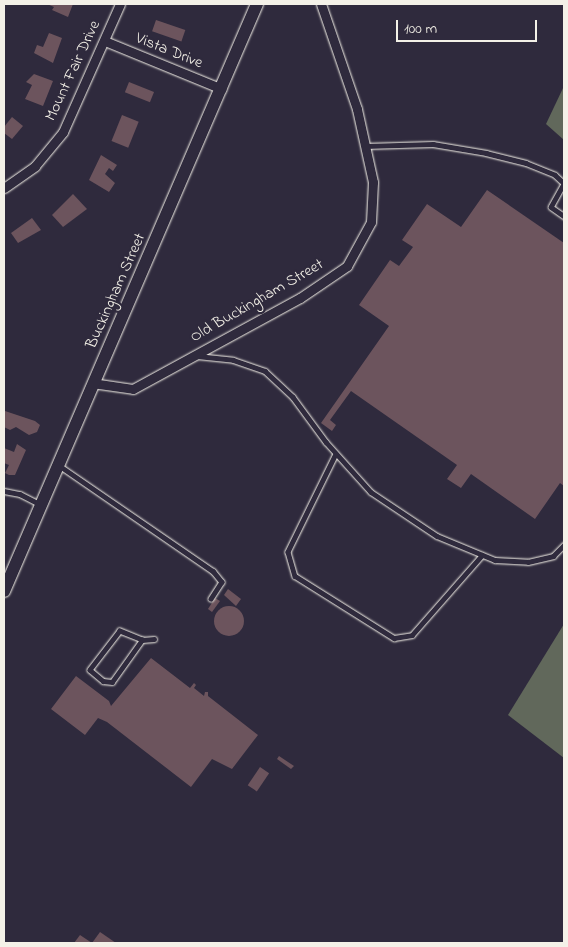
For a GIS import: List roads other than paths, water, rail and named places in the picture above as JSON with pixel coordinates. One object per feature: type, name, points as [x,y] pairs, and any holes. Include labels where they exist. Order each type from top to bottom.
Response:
[{"type":"main road","name":"Buckingham Street","points":[[4,591],[57,464],[257,4]]},
{"type":"street","name":"Mount Fair Drive","points":[[4,188],[35,166],[62,132],[120,4]]},
{"type":"street","name":"Old Buckingham Street","points":[[92,383],[133,389],[300,298],[347,266],[371,222],[372,182],[357,109],[321,4]]},
{"type":"street","name":"Vista Drive","points":[[104,41],[222,88]]},
{"type":"lane","points":[[366,146],[433,144],[486,153],[526,164],[554,175],[564,184],[552,206],[564,216]]},
{"type":"lane","points":[[192,356],[233,360],[266,371],[293,397],[336,454],[371,492],[437,536],[495,560],[528,562],[553,556],[564,544]]},
{"type":"lane","points":[[336,454],[288,552],[295,576],[394,638],[412,635],[482,555]]},
{"type":"lane","points":[[57,464],[213,572],[222,582],[211,598]]},
{"type":"lane","points":[[4,491],[20,494],[40,504]]},
{"type":"lane","points":[[142,640],[112,682],[103,681],[90,670],[120,631],[142,640],[154,638]]}]
